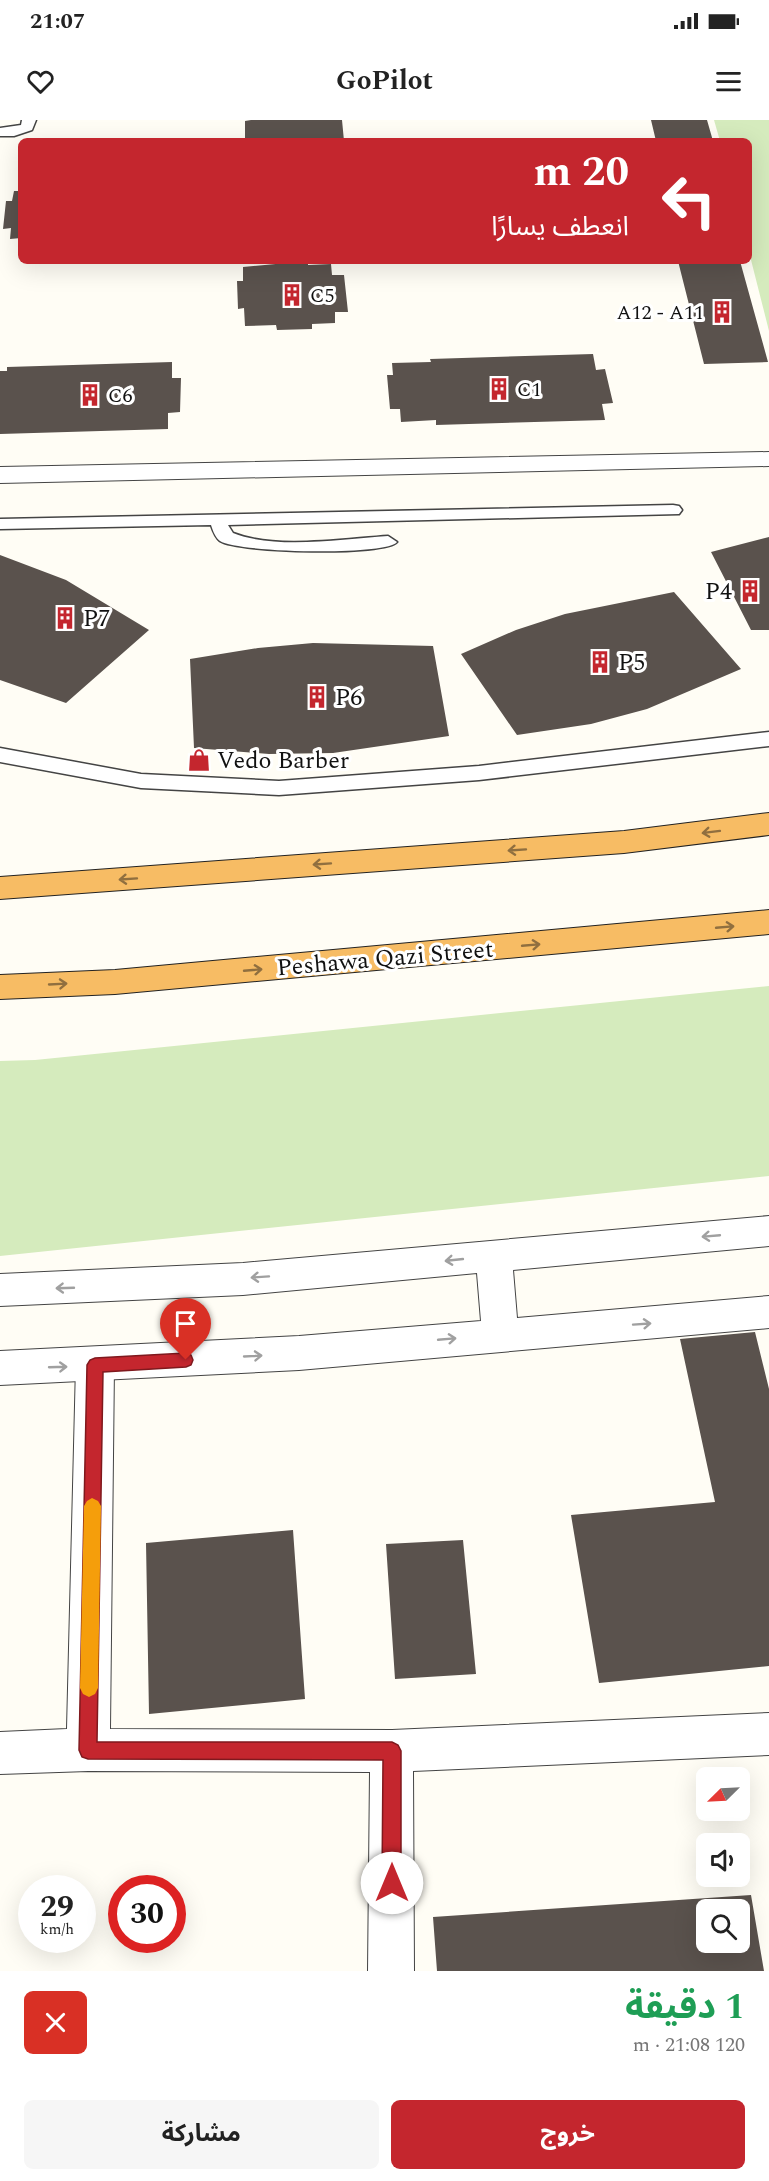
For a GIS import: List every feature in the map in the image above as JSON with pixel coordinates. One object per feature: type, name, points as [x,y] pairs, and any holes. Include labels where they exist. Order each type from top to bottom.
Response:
[{"type":"highway","points":[[0,888],[624,842],[769,824]]},
{"type":"highway","name":"Peshawa Qazi Street","points":[[0,987],[115,982],[769,922]]},
{"type":"street","points":[[0,475],[769,459]]},
{"type":"street","points":[[0,1290],[243,1279],[769,1231]]},
{"type":"street","points":[[494,1256],[500,1335]]},
{"type":"street","points":[[0,1368],[299,1353],[769,1312]]},
{"type":"street","points":[[88,1750],[95,1365]]},
{"type":"street","points":[[0,1753],[88,1750],[392,1751],[769,1734]]},
{"type":"street","points":[[391,1971],[392,1751]]},
{"type":"lane","points":[[0,132],[22,130],[27,127],[29,120]]},
{"type":"lane","points":[[0,524],[673,510]]},
{"type":"lane","points":[[219,521],[221,531],[228,537],[255,544],[388,542]]},
{"type":"lane","points":[[0,755],[141,781],[279,788],[479,773],[769,739]]},
{"type":"green space","points":[[714,120],[769,120],[769,331],[752,264],[752,138],[719,138]]},
{"type":"green space","points":[[769,986],[769,1176],[0,1256],[0,1061],[35,1060]]},
{"type":"building","points":[[342,120],[344,138],[245,138],[245,121]]},
{"type":"building","points":[[651,120],[707,120],[712,138],[655,138]]},
{"type":"building","points":[[14,191],[18,191],[18,238],[10,239],[11,228],[3,229],[6,201],[12,201]]},
{"type":"building","name":"C5","points":[[276,264],[331,264],[332,275],[344,275],[348,312],[335,312],[335,323],[312,324],[312,329],[277,330],[276,325],[245,326],[244,308],[238,309],[237,281],[243,281],[243,267]]},
{"type":"building","name":"A12 - A11","points":[[679,264],[741,264],[768,362],[704,364]]},
{"type":"building","name":"C1","points":[[593,354],[596,370],[605,369],[613,403],[602,404],[605,420],[436,425],[436,420],[401,422],[400,409],[390,409],[387,375],[393,375],[392,363],[431,362],[430,359]]},
{"type":"building","name":"C6","points":[[172,362],[172,378],[181,378],[180,412],[168,413],[168,429],[0,434],[0,371],[7,371],[7,367]]},
{"type":"building","name":"P4","points":[[769,537],[769,630],[751,630],[711,552]]},
{"type":"building","name":"P7","points":[[0,555],[66,580],[149,630],[66,703],[0,680]]},
{"type":"building","name":"P5","points":[[674,592],[741,669],[647,709],[591,724],[517,735],[461,654],[516,630],[565,614]]},
{"type":"building","name":"P6","points":[[313,643],[433,646],[449,736],[333,753],[269,754],[194,748],[190,659],[258,648]]},
{"type":"building","points":[[755,1332],[769,1389],[769,1666],[599,1683],[571,1515],[715,1502],[680,1339]]},
{"type":"building","points":[[293,1530],[305,1699],[149,1714],[146,1543]]},
{"type":"building","points":[[463,1540],[476,1674],[395,1679],[386,1544]]},
{"type":"building","points":[[751,1895],[764,1971],[437,1971],[433,1917]]},
{"type":"slow traffic","points":[[89,1688],[92,1506]]},
{"type":"place","name":"C5","points":[[292,295]]},
{"type":"place","name":"A12 - A11","points":[[722,312]]},
{"type":"place","name":"C1","points":[[499,389]]},
{"type":"place","name":"C6","points":[[90,395]]},
{"type":"place","name":"P4","points":[[750,591]]},
{"type":"place","name":"P7","points":[[65,618]]},
{"type":"place","name":"P5","points":[[600,662]]},
{"type":"place","name":"P6","points":[[317,697]]},
{"type":"place","name":"Vedo Barber","points":[[199,760]]},
{"type":"route","points":[[186,1360],[95,1365],[88,1750],[392,1751],[392,1883]]}]
